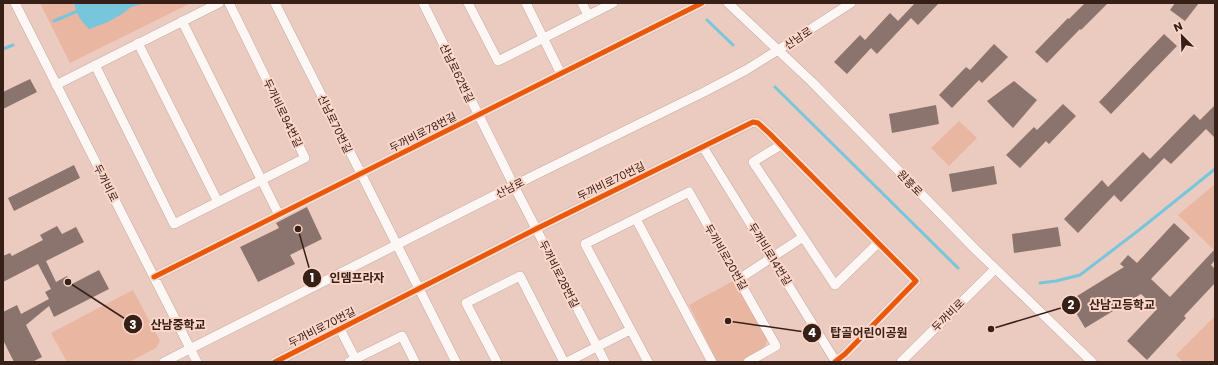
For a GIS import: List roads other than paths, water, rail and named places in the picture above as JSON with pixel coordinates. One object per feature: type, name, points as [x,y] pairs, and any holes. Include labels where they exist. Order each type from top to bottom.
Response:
[{"type":"street","name":"두꺼비로","points":[[15,3],[197,362]]},
{"type":"street","points":[[56,85],[219,3]]},
{"type":"street","name":"두꺼비로94번길","points":[[95,65],[174,224],[305,158],[229,3]]},
{"type":"street","name":"산남로70번길","points":[[275,3],[456,362]]},
{"type":"street","name":"산남로62번길","points":[[423,3],[514,186]]},
{"type":"street","points":[[468,3],[498,61],[613,3]]},
{"type":"street","points":[[526,3],[561,74]]},
{"type":"street","points":[[582,3],[588,15]]},
{"type":"street","name":"두꺼비로78번길","points":[[154,277],[702,3]]},
{"type":"street","name":"원흥로","points":[[728,3],[812,82],[974,248],[1092,362]]},
{"type":"street","name":"산남로","points":[[164,362],[704,92],[746,70],[851,3]]},
{"type":"street","points":[[182,21],[278,215]]},
{"type":"street","points":[[138,43],[218,202]]},
{"type":"street","name":"두꺼비로70번길","points":[[275,362],[418,288],[753,122],[758,123],[781,145],[916,281],[845,354],[835,362]]},
{"type":"street","points":[[781,145],[753,162],[835,285],[878,243]]},
{"type":"street","name":"두꺼비로14번길","points":[[704,147],[835,362]]},
{"type":"street","name":"두꺼비로28번길","points":[[514,186],[605,362]]},
{"type":"street","name":"두꺼비로20번길","points":[[648,362],[585,244],[689,192],[776,346],[748,362]]},
{"type":"street","points":[[636,219],[712,362]]},
{"type":"street","points":[[739,279],[803,237]]},
{"type":"street","name":"두꺼비로","points":[[901,362],[995,269]]},
{"type":"street","points":[[497,362],[466,303],[520,276],[566,362],[630,330]]},
{"type":"street","points":[[340,329],[354,361],[402,336],[415,362]]},
{"type":"water","points":[[74,3],[146,3],[131,7],[108,22],[89,29],[79,17]]},
{"type":"waterway","points":[[54,21],[80,10]]},
{"type":"waterway","points":[[707,20],[733,45]]},
{"type":"waterway","points":[[3,49],[13,45]]},
{"type":"waterway","points":[[775,87],[958,268]]},
{"type":"waterway","points":[[1040,283],[1080,275],[1215,169]]},
{"type":"place","name":"인뎀프라자","points":[[298,229]]},
{"type":"place","name":"산남중학교","points":[[68,282]]},
{"type":"place","name":"탑골어린이공원","points":[[728,321]]},
{"type":"place","name":"산남고등학교","points":[[991,329]]}]
